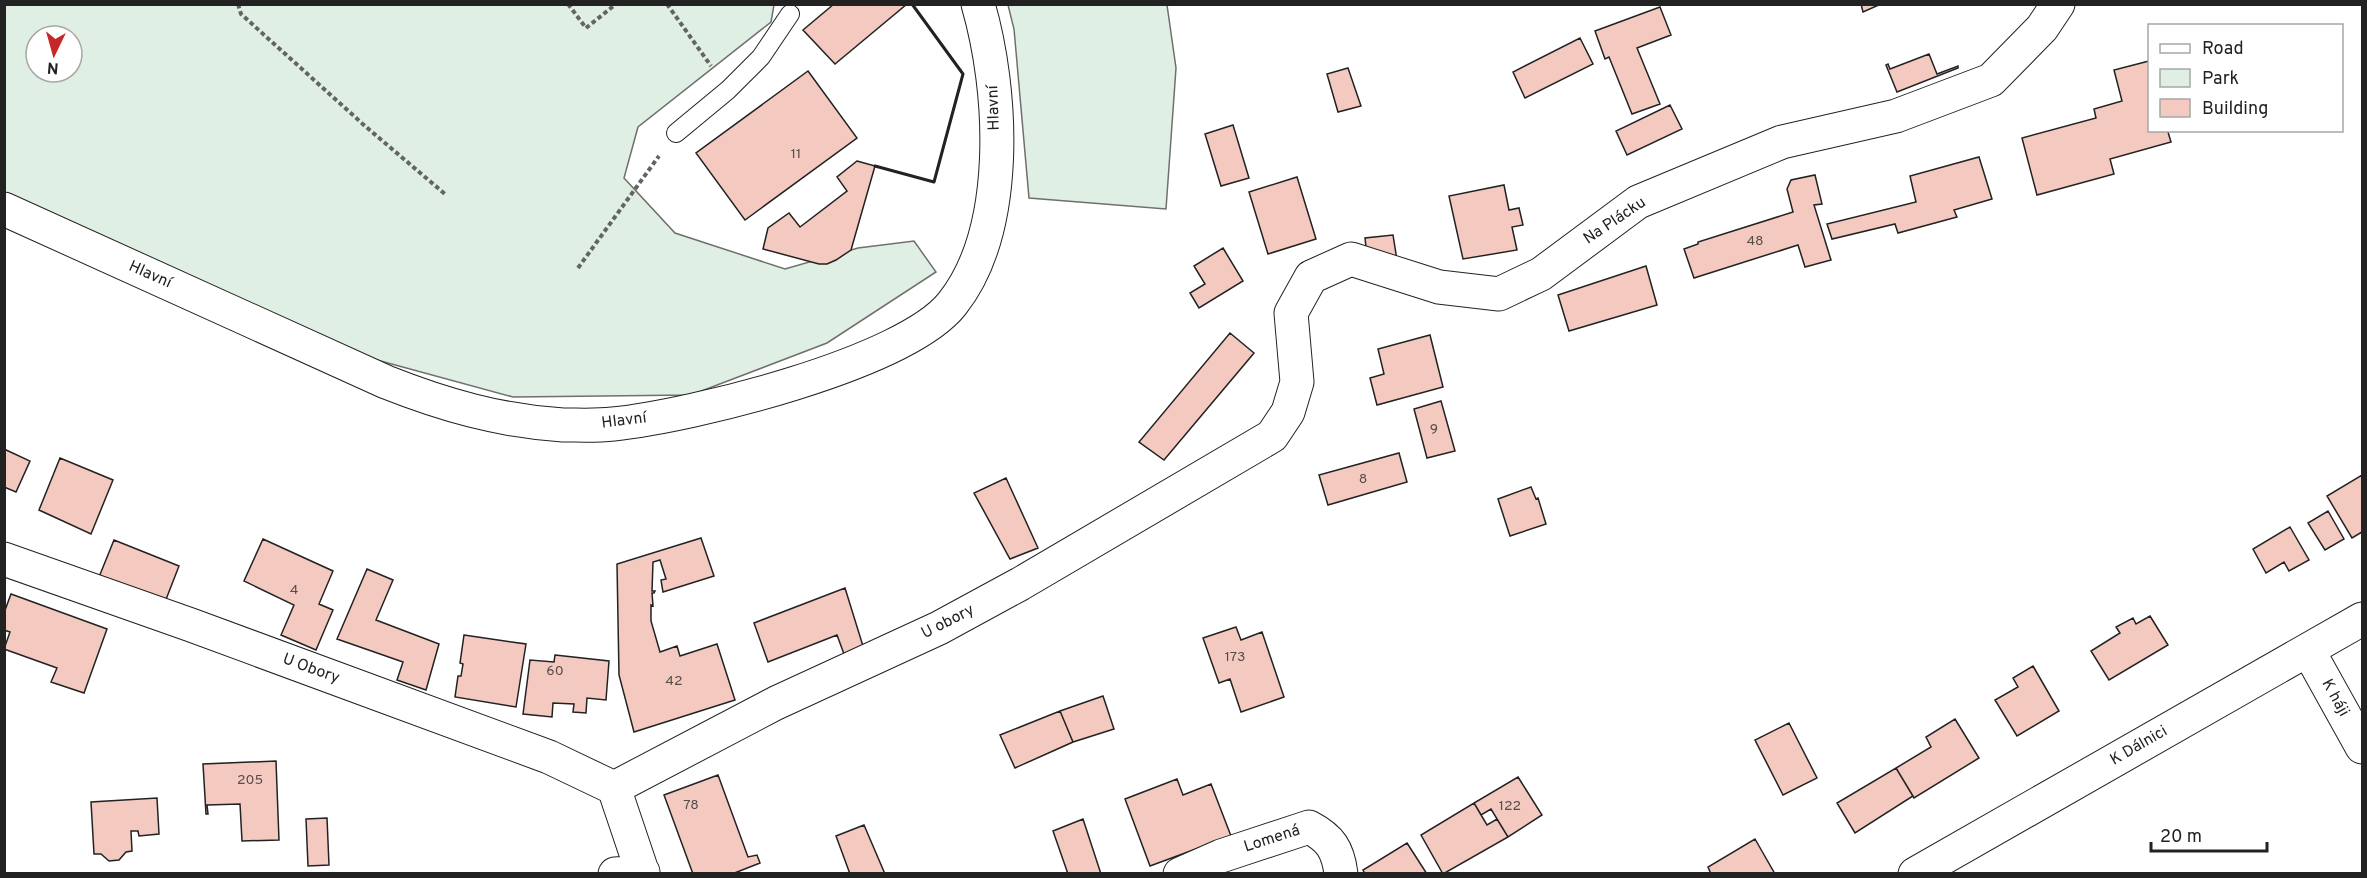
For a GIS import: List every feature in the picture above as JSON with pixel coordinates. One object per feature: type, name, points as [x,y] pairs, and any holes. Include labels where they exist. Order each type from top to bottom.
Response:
[{"type":"street","name":"Hlavní","points":[[4,209],[386,382],[443,404],[516,420],[566,425],[611,424],[665,416],[797,381],[883,351],[924,330],[952,304],[967,282],[986,236],[996,170],[992,68],[978,4]]},
{"type":"street","name":"Na Plácku","points":[[1272,436],[1288,412],[1297,382],[1291,313],[1311,277],[1351,259],[1439,287],[1499,294],[1541,274],[1638,202],[1782,142],[1896,116],[1991,80],[2042,28],[2058,4]]},
{"type":"street","name":"U obory","points":[[614,788],[776,703],[939,628],[1020,584],[1272,436]]},
{"type":"street","name":"U Obory","points":[[4,559],[191,625],[549,757],[614,788]]},
{"type":"street","name":"K Dálnici","points":[[1915,873],[2362,619]]},
{"type":"street","name":"K háji","points":[[2308,650],[2362,747]]},
{"type":"street","points":[[614,788],[634,873]]},
{"type":"street","name":"Lomená","points":[[1180,873],[1221,856],[1309,827],[1325,836],[1334,848],[1341,873]]},
{"type":"lane","points":[[676,133],[728,90],[760,57],[790,14]]},
{"type":"path","points":[[238,4],[241,14],[365,126],[445,194]]},
{"type":"path","points":[[568,4],[586,28],[616,4]]},
{"type":"path","points":[[667,4],[728,90]]},
{"type":"path","points":[[578,268],[676,133]]},
{"type":"green space","points":[[5,5],[774,5],[771,22],[638,127],[624,178],[675,233],[785,269],[858,248],[914,241],[936,272],[827,343],[691,395],[513,397],[355,354],[5,197]]},
{"type":"green space","points":[[1008,5],[1167,5],[1176,68],[1166,209],[1029,198],[1014,29]]},
{"type":"building","points":[[834,4],[907,4],[835,64],[803,30]]},
{"type":"building","points":[[1861,4],[1881,4],[1863,12]]},
{"type":"building","points":[[1660,7],[1671,35],[1637,48],[1660,104],[1632,114],[1609,57],[1605,59],[1595,31]]},
{"type":"building","points":[[1580,38],[1593,64],[1525,98],[1513,72]]},
{"type":"building","points":[[1929,54],[1937,74],[1958,66],[1958,68],[1897,92],[1886,65],[1888,64],[1890,69]]},
{"type":"building","points":[[2148,61],[2148,132],[2168,132],[2171,142],[2110,159],[2114,174],[2037,195],[2022,138],[2096,118],[2094,109],[2122,101],[2114,70]]},
{"type":"building","points":[[1348,68],[1361,106],[1338,112],[1327,74]]},
{"type":"building","points":[[808,71],[857,138],[745,220],[696,153]]},
{"type":"building","points":[[1670,105],[1682,129],[1627,155],[1616,131]]},
{"type":"building","points":[[1233,125],[1249,178],[1221,186],[1205,134]]},
{"type":"building","points":[[1979,157],[1992,199],[1954,210],[1957,217],[1898,233],[1895,224],[1832,239],[1827,224],[1916,202],[1910,176]]},
{"type":"building","points":[[857,161],[875,166],[851,250],[827,264],[819,264],[763,249],[768,228],[789,213],[800,227],[847,191],[837,177]]},
{"type":"building","points":[[1815,175],[1822,204],[1814,205],[1831,260],[1805,267],[1798,245],[1694,278],[1684,249],[1698,242],[1793,212],[1787,189],[1791,180]]},
{"type":"building","points":[[1297,177],[1316,239],[1268,254],[1249,192]]},
{"type":"building","points":[[1504,185],[1509,210],[1519,208],[1523,225],[1512,227],[1517,250],[1463,259],[1449,196]]},
{"type":"building","points":[[1393,235],[1397,260],[1367,256],[1365,238]]},
{"type":"building","points":[[1223,248],[1243,281],[1199,308],[1190,293],[1205,284],[1194,266]]},
{"type":"building","points":[[1646,266],[1657,305],[1569,331],[1558,295]]},
{"type":"building","points":[[1230,333],[1254,353],[1164,460],[1139,442]]},
{"type":"building","points":[[1430,335],[1443,387],[1377,405],[1370,378],[1384,374],[1378,349]]},
{"type":"building","points":[[1441,401],[1455,451],[1427,458],[1414,409]]},
{"type":"building","points":[[4,449],[30,461],[16,492],[4,487]]},
{"type":"building","points":[[1399,453],[1407,482],[1328,505],[1319,475]]},
{"type":"building","points":[[60,458],[113,480],[91,534],[39,510]]},
{"type":"building","points":[[2362,475],[2362,532],[2352,538],[2327,496]]},
{"type":"building","points":[[1006,478],[1038,548],[1010,559],[974,493]]},
{"type":"building","points":[[1531,487],[1536,499],[1538,498],[1546,524],[1510,536],[1498,499]]},
{"type":"building","points":[[2328,511],[2344,539],[2325,550],[2308,523]]},
{"type":"building","points":[[2290,527],[2309,560],[2289,571],[2284,562],[2266,573],[2253,549]]},
{"type":"building","points":[[701,538],[714,576],[663,592],[661,580],[666,579],[660,560],[653,562],[652,591],[655,591],[652,593],[651,621],[660,652],[677,646],[680,656],[717,644],[735,700],[634,732],[619,675],[617,564]]},
{"type":"building","points":[[263,539],[333,571],[319,604],[333,610],[316,650],[281,635],[294,605],[244,581]]},
{"type":"building","points":[[114,540],[179,566],[165,602],[99,577]]},
{"type":"building","points":[[367,569],[393,580],[376,620],[439,644],[426,690],[397,680],[403,662],[337,639]]},
{"type":"building","points":[[845,588],[863,646],[844,654],[837,635],[768,662],[754,623]]},
{"type":"building","points":[[11,594],[107,629],[84,693],[51,682],[57,668],[4,649],[10,632],[4,630],[4,613]]},
{"type":"building","points":[[2150,616],[2168,645],[2109,680],[2091,651],[2120,633],[2116,627],[2133,618],[2136,624]]},
{"type":"building","points":[[1236,627],[1241,640],[1262,632],[1284,697],[1241,712],[1230,679],[1219,683],[1203,638]]},
{"type":"building","points":[[464,635],[526,644],[516,707],[455,697],[458,676],[461,676],[463,664],[460,663]]},
{"type":"building","points":[[555,655],[609,661],[606,700],[587,698],[586,713],[573,712],[574,704],[553,703],[552,717],[523,714],[530,660],[554,662]]},
{"type":"building","points":[[2033,666],[2059,711],[2017,736],[1995,700],[2018,687],[2013,678]]},
{"type":"building","points":[[1103,696],[1114,729],[1073,742],[1060,711]]},
{"type":"building","points":[[1060,711],[1073,742],[1015,768],[1000,735]]},
{"type":"building","points":[[1955,719],[1979,758],[1914,798],[1896,768],[1931,747],[1926,737]]},
{"type":"building","points":[[1789,723],[1817,778],[1783,795],[1755,740]]},
{"type":"building","points":[[276,761],[279,840],[242,841],[240,804],[207,805],[208,814],[206,814],[203,764]]},
{"type":"building","points":[[1896,768],[1913,796],[1855,833],[1837,803]]},
{"type":"building","points":[[718,775],[748,857],[757,855],[760,863],[732,874],[693,874],[664,795]]},
{"type":"building","points":[[1518,777],[1542,815],[1508,837],[1491,809],[1481,815],[1474,803]]},
{"type":"building","points":[[1177,779],[1183,795],[1211,784],[1231,836],[1150,866],[1125,799]]},
{"type":"building","points":[[157,798],[159,834],[139,836],[138,831],[131,831],[132,851],[126,852],[119,860],[109,861],[101,854],[94,854],[91,802]]},
{"type":"building","points":[[1474,803],[1487,825],[1497,819],[1508,837],[1443,874],[1421,835]]},
{"type":"building","points":[[327,818],[329,865],[308,866],[306,819]]},
{"type":"building","points":[[1083,819],[1101,874],[1068,874],[1053,831]]},
{"type":"building","points":[[864,825],[885,874],[850,874],[836,836]]},
{"type":"building","points":[[1755,839],[1775,874],[1711,874],[1708,867]]},
{"type":"building","points":[[1407,843],[1427,874],[1365,874],[1363,870]]},
{"type":"wall","points":[[875,166],[934,182],[963,74],[912,4]]}]
